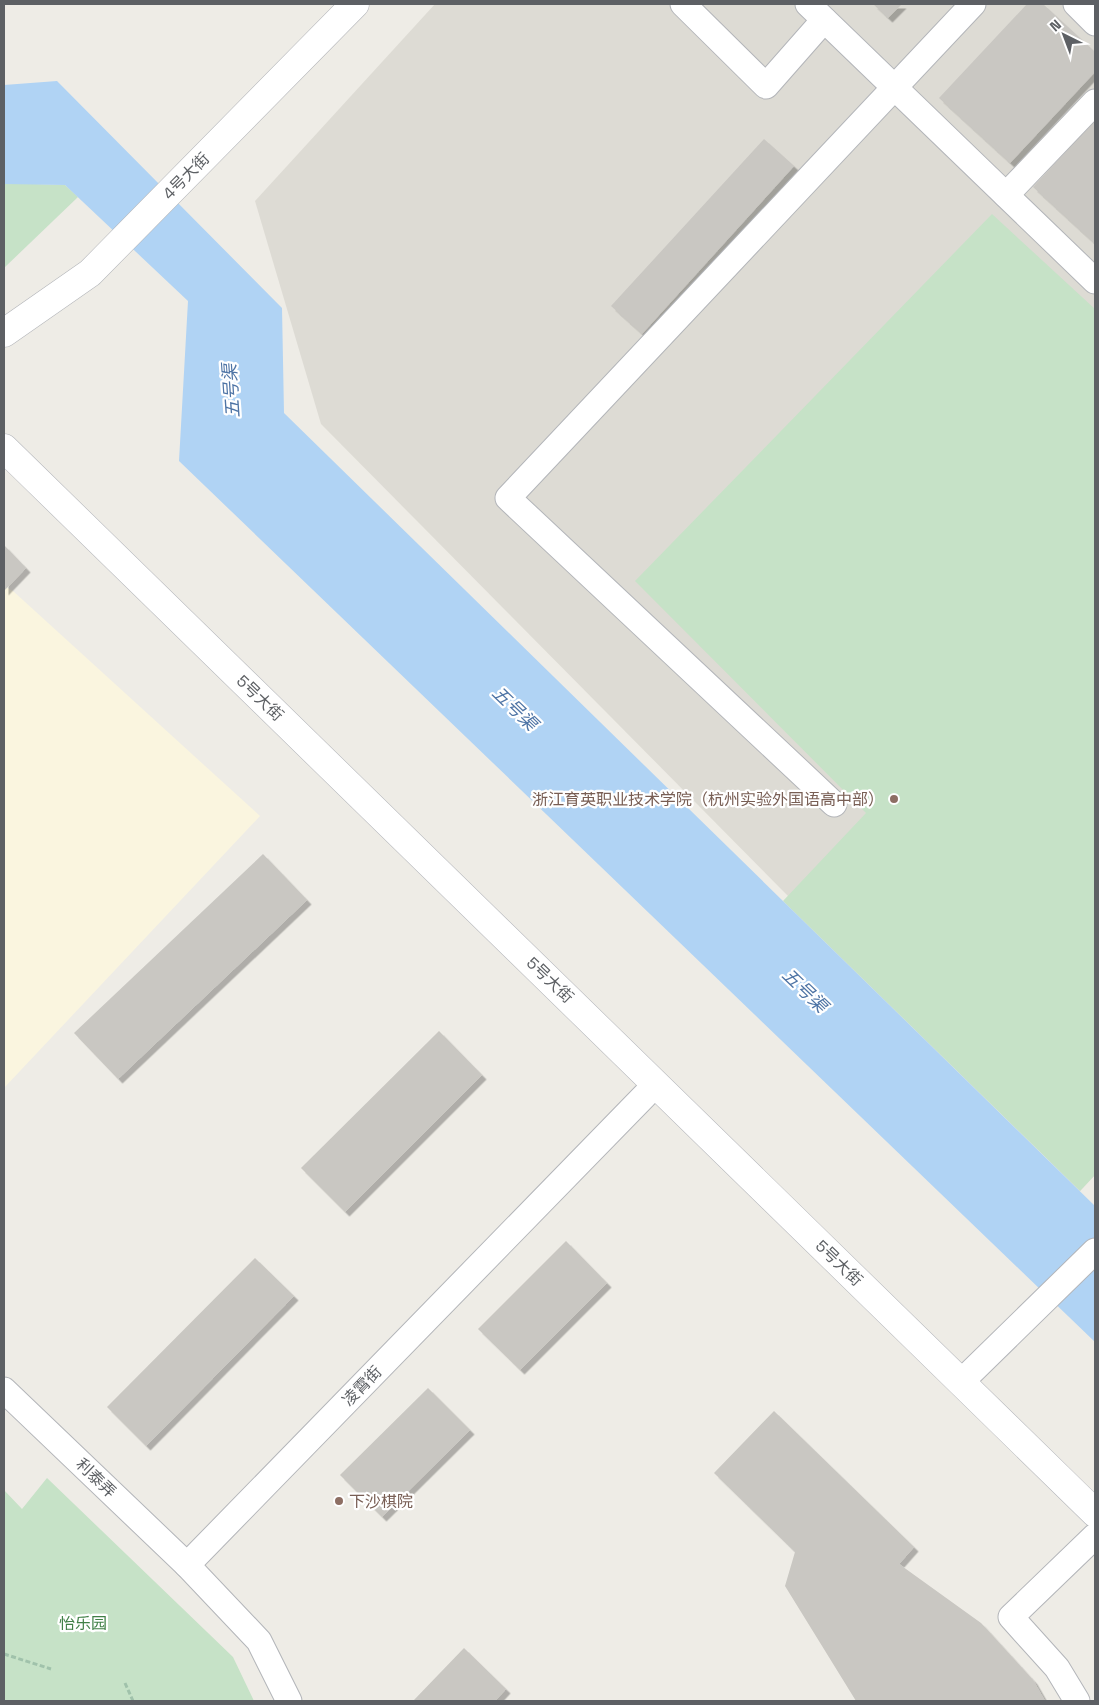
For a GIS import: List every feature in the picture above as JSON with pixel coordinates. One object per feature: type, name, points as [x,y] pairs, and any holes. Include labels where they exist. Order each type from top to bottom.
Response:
[{"type":"main road","name":"4号大街","points":[[4,333],[90,273],[355,4]]},
{"type":"main road","name":"5号大街","points":[[4,448],[1095,1513]]},
{"type":"street","points":[[683,4],[766,86],[816,12],[1095,281]]},
{"type":"street","points":[[834,804],[508,498],[973,4]]},
{"type":"street","points":[[1076,4],[1095,23]]},
{"type":"street","points":[[1006,195],[1095,102]]},
{"type":"street","name":"凌霄街","points":[[187,1565],[656,1084]]},
{"type":"street","points":[[961,1382],[1095,1251]]},
{"type":"street","name":"利泰弄","points":[[4,1390],[187,1565]]},
{"type":"street","points":[[1077,1701],[1057,1668],[1011,1617],[1095,1536]]},
{"type":"street","points":[[187,1565],[258,1641],[289,1701]]},
{"type":"path","points":[[4,1654],[51,1669]]},
{"type":"path","points":[[125,1683],[133,1701]]},
{"type":"shaded area","name":"浙江育英职业技术学院（杭州实验外国语高中部）","points":[[435,4],[1095,4],[1095,1175],[1080,1191],[321,424],[255,201]]},
{"type":"shaded area","points":[[4,586],[13,591],[260,816],[4,1088]]},
{"type":"green space","points":[[4,183],[65,185],[78,197],[4,268]]},
{"type":"green space","points":[[992,214],[1095,309],[1095,1175],[1080,1191],[783,901],[866,813],[635,581]]},
{"type":"green space","name":"怡乐园","points":[[47,1478],[233,1657],[254,1701],[4,1701],[4,1490],[22,1509]]},
{"type":"water","name":"五号渠","points":[[57,81],[282,308],[284,413],[1095,1206],[1095,1342],[179,461],[188,301],[65,185],[4,184],[4,85]]},
{"type":"building","points":[[873,4],[902,4],[888,18]]},
{"type":"building","points":[[1027,4],[1043,4],[1095,52],[1095,72],[1010,163],[939,98]]},
{"type":"building","points":[[1095,120],[1095,244],[1033,187]]},
{"type":"building","points":[[764,139],[794,166],[642,334],[611,306]]},
{"type":"building","points":[[4,545],[26,568],[4,591]]},
{"type":"building","points":[[263,854],[307,900],[118,1079],[74,1033]]},
{"type":"building","points":[[439,1031],[482,1075],[345,1212],[301,1168]]},
{"type":"building","points":[[566,1241],[607,1283],[520,1370],[478,1329]]},
{"type":"building","points":[[255,1258],[294,1296],[146,1446],[107,1407]]},
{"type":"building","points":[[428,1388],[470,1430],[382,1517],[340,1475]]},
{"type":"building","points":[[774,1411],[914,1547],[899,1564],[981,1623],[1033,1680],[1045,1701],[856,1701],[785,1586],[795,1552],[714,1473]]},
{"type":"building","points":[[464,1648],[506,1689],[495,1701],[413,1701]]},
{"type":"place","name":"浙江育英职业技术学院（杭州实验外国语高中部）","points":[[894,799]]},
{"type":"place","name":"下沙棋院","points":[[339,1501]]}]
